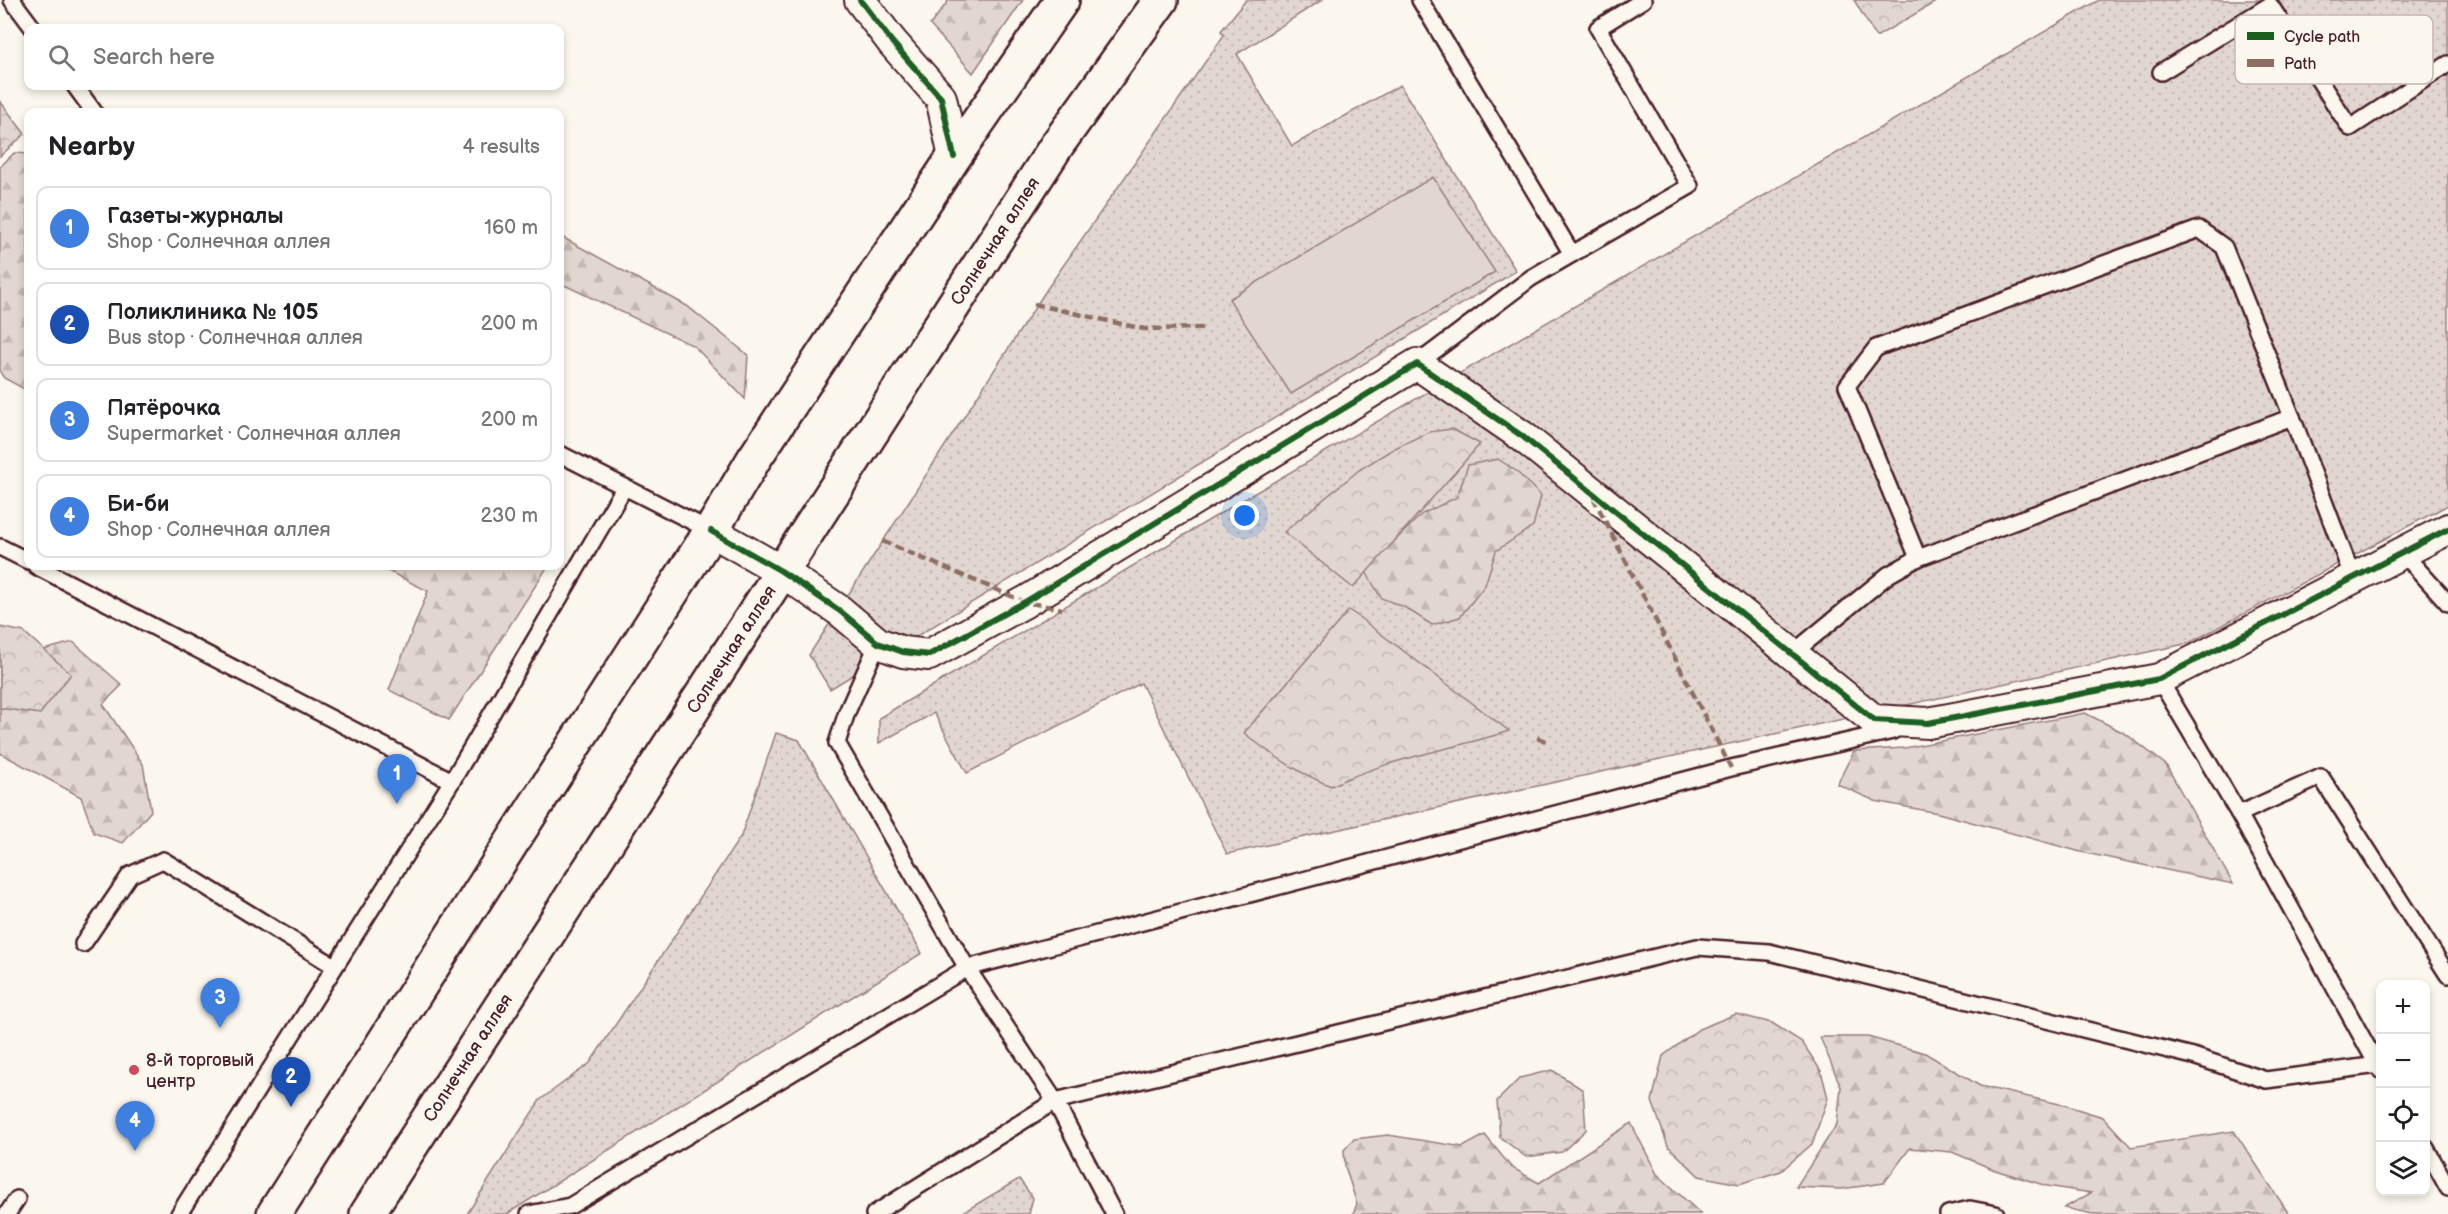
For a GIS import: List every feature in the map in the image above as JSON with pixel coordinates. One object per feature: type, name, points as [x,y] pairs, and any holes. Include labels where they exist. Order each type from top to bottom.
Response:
[{"type":"main road","name":"Солнечная аллея","points":[[368,1214],[1057,145],[1161,0]]},
{"type":"main road","points":[[274,1214],[711,531],[754,459],[1057,5]]},
{"type":"street","points":[[860,0],[892,42],[941,98],[954,157]]},
{"type":"street","points":[[711,531],[781,571],[840,611],[878,643],[903,652],[929,655],[1025,602],[1417,364],[1522,436],[1874,720],[1928,723],[2159,679],[2448,529]]},
{"type":"lane","points":[[12,0],[30,24]]},
{"type":"lane","points":[[1420,0],[1572,254]]},
{"type":"lane","points":[[1417,364],[1531,278],[1690,186],[1598,28],[1643,0]]},
{"type":"lane","points":[[2255,15],[2271,5],[2277,15]]},
{"type":"lane","points":[[2161,72],[2235,27]]},
{"type":"lane","points":[[2433,74],[2448,64]]},
{"type":"lane","points":[[2322,84],[2350,128],[2417,84]]},
{"type":"lane","points":[[78,90],[91,108]]},
{"type":"lane","points":[[1918,558],[1847,386],[1876,348],[2199,229],[2224,247],[2353,578]]},
{"type":"lane","points":[[1792,653],[1888,575],[1918,558],[2292,417]]},
{"type":"lane","points":[[564,456],[711,531]]},
{"type":"lane","points":[[179,1214],[452,781],[624,488]]},
{"type":"lane","points":[[0,547],[24,559]]},
{"type":"lane","points":[[2402,552],[2448,603]]},
{"type":"lane","points":[[44,570],[452,781]]},
{"type":"lane","points":[[878,643],[847,712],[837,743],[967,968],[1054,1101],[1114,1214]]},
{"type":"lane","points":[[2159,679],[2239,814],[2376,1062]]},
{"type":"lane","points":[[529,1214],[570,1206],[967,968],[1731,768],[1928,723]]},
{"type":"lane","points":[[2239,814],[2321,777],[2448,975]]},
{"type":"lane","points":[[83,945],[130,875],[163,860],[334,966]]},
{"type":"lane","points":[[874,1214],[1054,1101],[1697,947],[1769,952],[2193,1056],[2266,1080],[2376,1067]]},
{"type":"lane","points":[[2430,1155],[2448,1188]]},
{"type":"lane","points":[[7,1214],[17,1199]]},
{"type":"lane","points":[[1948,1214],[1970,1209],[1996,1214]]},
{"type":"green space","points":[[949,0],[1023,0],[973,73],[930,25]]},
{"type":"green space","points":[[1246,0],[1322,0],[1237,54],[1292,146],[1400,85],[1516,271],[830,689],[809,655],[1047,289],[1224,35],[1221,31]]},
{"type":"green space","points":[[1854,0],[1939,0],[1876,37]]},
{"type":"green space","points":[[2099,0],[2448,0],[2448,505],[2189,643],[1227,854],[1141,683],[967,773],[934,713],[879,743],[879,718],[1236,504]]},
{"type":"green space","points":[[0,101],[24,135],[0,156]]},
{"type":"green space","points":[[14,153],[24,154],[24,389],[4,378],[0,372],[0,167]]},
{"type":"green space","points":[[1433,177],[1495,272],[1291,394],[1229,299]]},
{"type":"green space","points":[[564,238],[687,306],[748,355],[745,399],[694,346],[564,285]]},
{"type":"green space","points":[[1452,429],[1480,444],[1353,588],[1284,532],[1359,470],[1393,449],[1429,432]]},
{"type":"green space","points":[[1498,459],[1516,471],[1541,496],[1533,526],[1496,551],[1485,585],[1460,617],[1432,625],[1404,607],[1381,598],[1365,570],[1422,514],[1457,497],[1468,465]]},
{"type":"green space","points":[[386,570],[545,570],[449,720],[389,690],[428,591]]},
{"type":"green space","points":[[1349,610],[1509,731],[1396,762],[1331,786],[1296,769],[1254,741],[1244,733]]},
{"type":"green space","points":[[0,627],[24,632],[71,674],[40,714],[0,708]]},
{"type":"green space","points":[[73,642],[122,685],[103,704],[143,764],[151,811],[123,843],[94,833],[81,797],[0,753],[0,647],[29,654]]},
{"type":"green space","points":[[2085,713],[2126,734],[2166,765],[2233,884],[2081,852],[1938,813],[1875,801],[1837,784],[1854,751],[1905,748]]},
{"type":"green space","points":[[776,733],[799,740],[922,953],[507,1214],[467,1214],[540,1100],[590,1063],[741,836]]},
{"type":"green space","points":[[1736,1014],[1772,1023],[1802,1042],[1821,1071],[1828,1098],[1812,1144],[1781,1171],[1739,1184],[1699,1176],[1668,1146],[1652,1101],[1663,1056],[1699,1029]]},
{"type":"green space","points":[[1820,1037],[1868,1037],[1925,1053],[1980,1086],[2064,1105],[2103,1117],[2131,1147],[2234,1131],[2289,1214],[2093,1214],[2064,1208],[2091,1193],[2047,1186],[1995,1170],[1952,1152],[1910,1148],[1884,1183],[1841,1189],[1796,1187],[1837,1124],[1841,1087]]},
{"type":"green space","points":[[1552,1070],[1583,1090],[1586,1130],[1562,1152],[1526,1157],[1500,1137],[1497,1101],[1520,1078]]},
{"type":"green space","points":[[1631,1123],[1657,1174],[1701,1214],[1353,1214],[1357,1204],[1345,1166],[1344,1150],[1354,1139],[1388,1135],[1463,1147],[1485,1135],[1511,1167],[1539,1183]]},
{"type":"green space","points":[[1019,1179],[1033,1198],[1029,1214],[960,1214]]},
{"type":"marked path","points":[[1034,304],[1144,329],[1206,328]]},
{"type":"marked path","points":[[1593,497],[1731,768]]},
{"type":"marked path","points":[[882,541],[1025,602],[1062,609]]},
{"type":"marked path","points":[[1537,738],[1549,742]]},
{"type":"cycle path","points":[[860,0],[892,42],[941,98],[954,157]]},
{"type":"cycle path","points":[[711,531],[781,571],[840,611],[878,643],[903,652],[929,655],[1025,602],[1417,364],[1522,436],[1874,720],[1928,723],[2159,679],[2448,529]]},
{"type":"place","name":"Газеты-журналы","points":[[397,804]]},
{"type":"place","name":"Пятёрочка","points":[[220,1028]]},
{"type":"place","name":"8-й торговый центр","points":[[134,1070]]},
{"type":"place","name":"Поликлиника № 105","points":[[291,1107]]},
{"type":"place","name":"Би-би","points":[[135,1151]]}]
